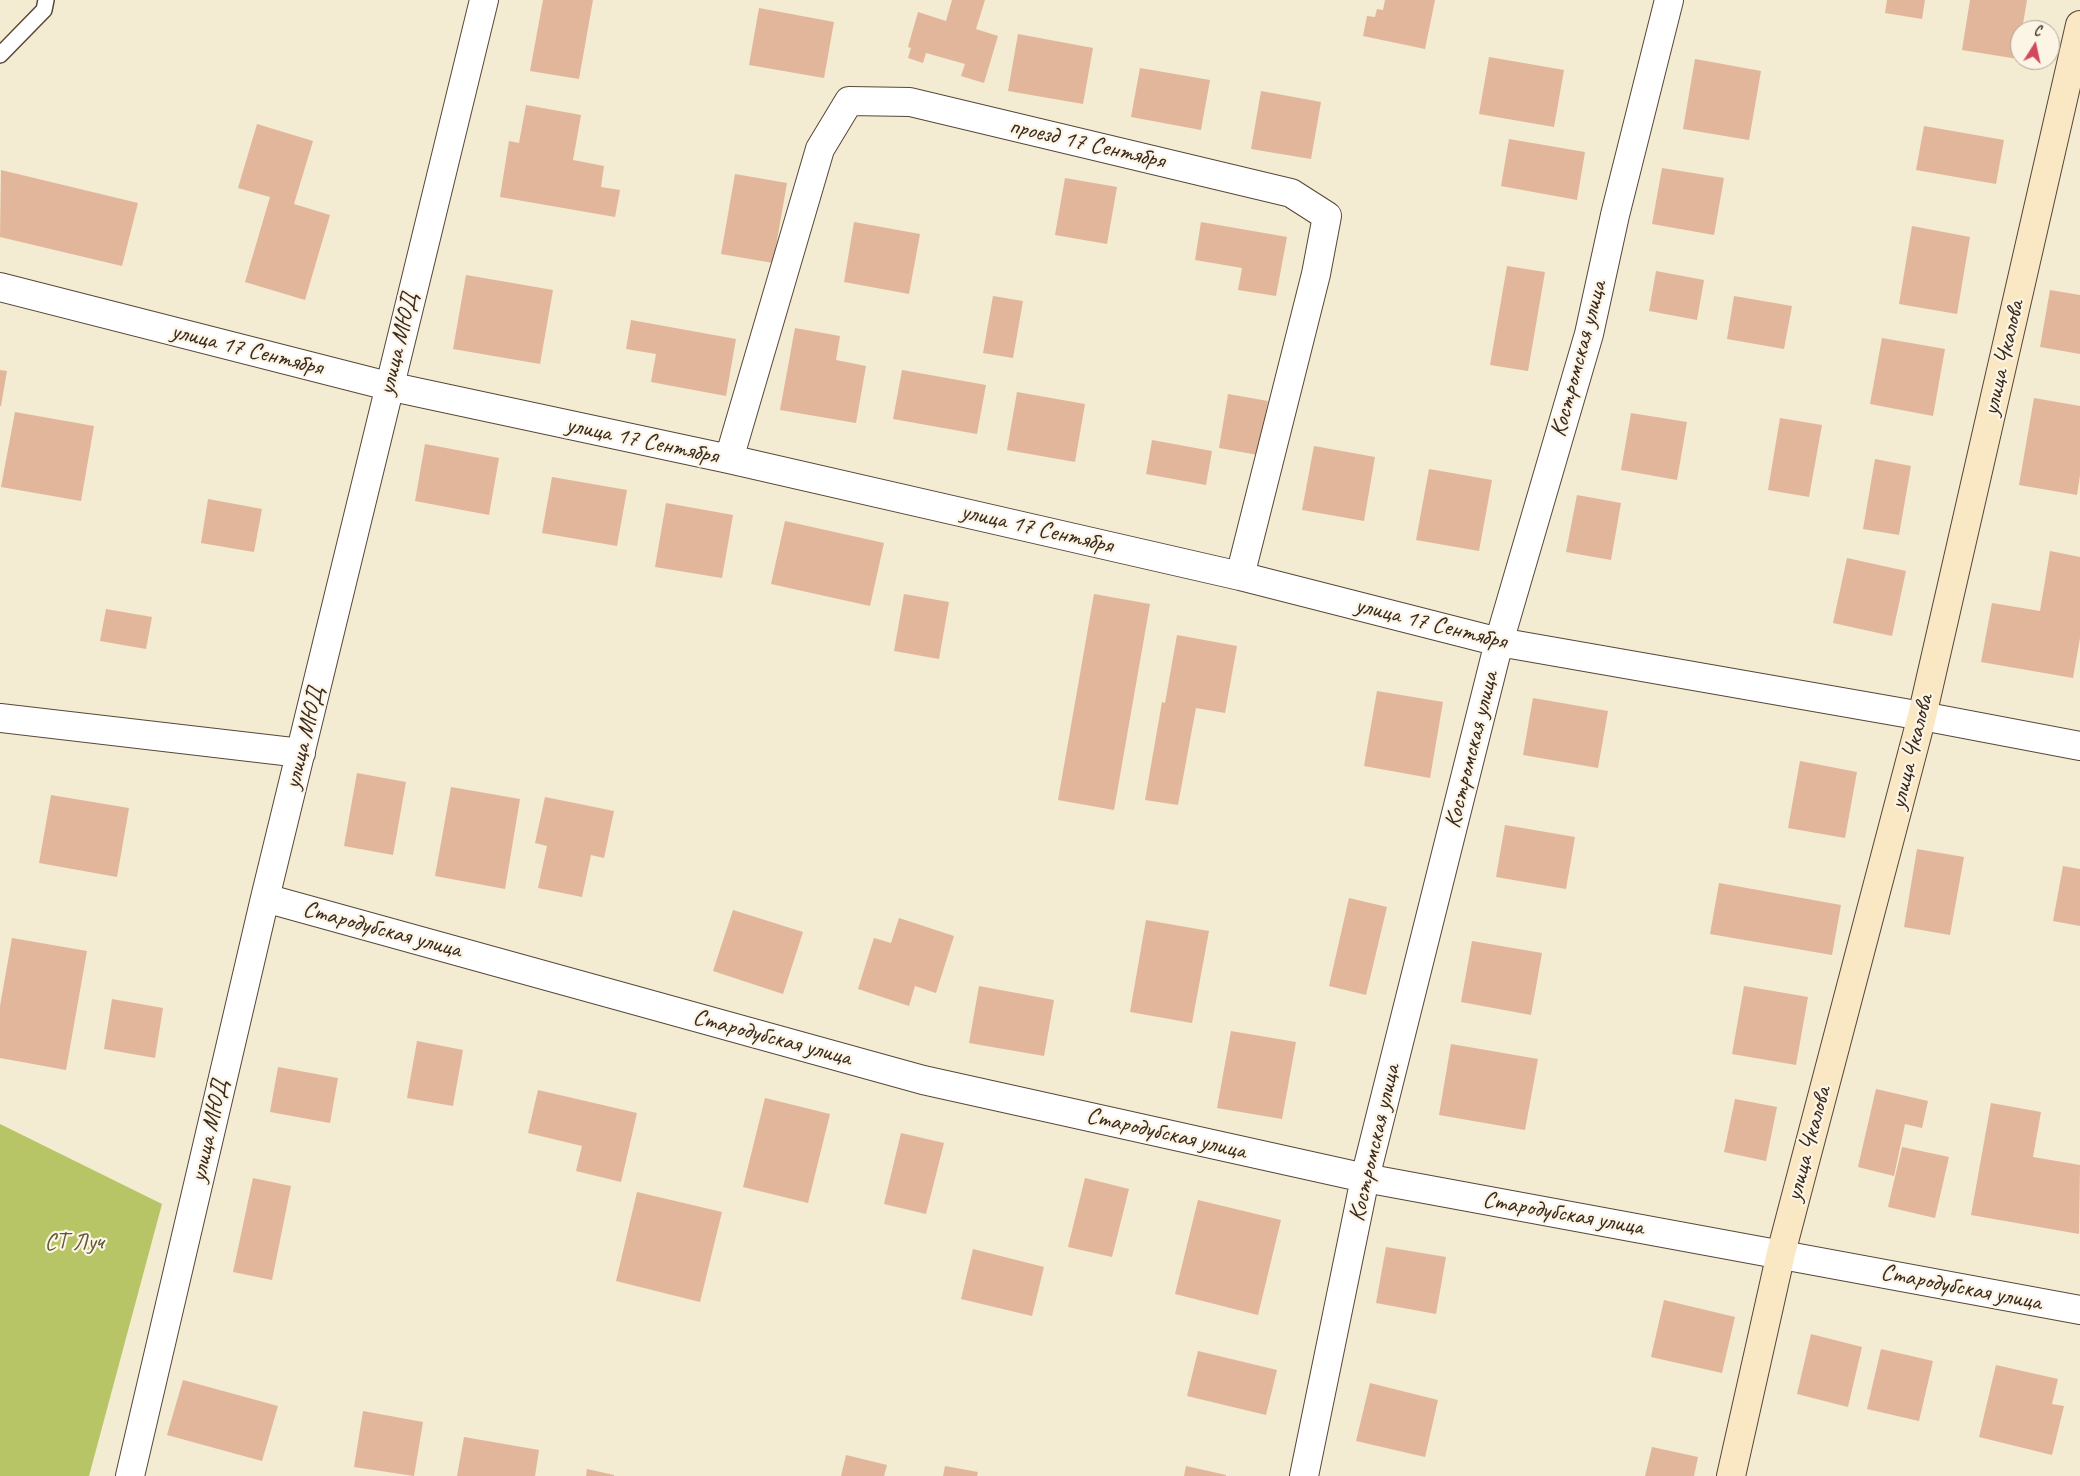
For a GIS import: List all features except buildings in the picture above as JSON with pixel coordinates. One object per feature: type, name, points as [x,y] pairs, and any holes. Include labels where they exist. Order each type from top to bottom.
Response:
[{"type":"street","name":"улица МЮД","points":[[130,1476],[265,898],[388,386],[484,0]]},
{"type":"street","name":"Костромская улица","points":[[1304,1476],[1365,1178],[1500,642],[1589,334],[1614,215],[1669,0]]},
{"type":"street","name":"улица Чкалова","points":[[1731,1476],[1781,1253],[1922,716],[2080,25]]},
{"type":"street","name":"проезд 17 Сентября","points":[[730,459],[820,148],[849,101],[910,102],[1291,193],[1328,216],[1316,274],[1240,576]]},
{"type":"street","name":"улица 17 Сентября","points":[[0,287],[388,386],[730,459],[1240,576],[1500,642],[1922,716],[2080,746]]},
{"type":"street","points":[[0,718],[301,753]]},
{"type":"street","name":"Стародубская улица","points":[[265,898],[923,1080],[1365,1178],[1781,1253],[2080,1310]]},
{"type":"lane","points":[[0,55],[44,10],[46,0]]},
{"type":"green space","name":"СТ Луч","points":[[0,1124],[162,1204],[89,1476],[0,1476]]}]
